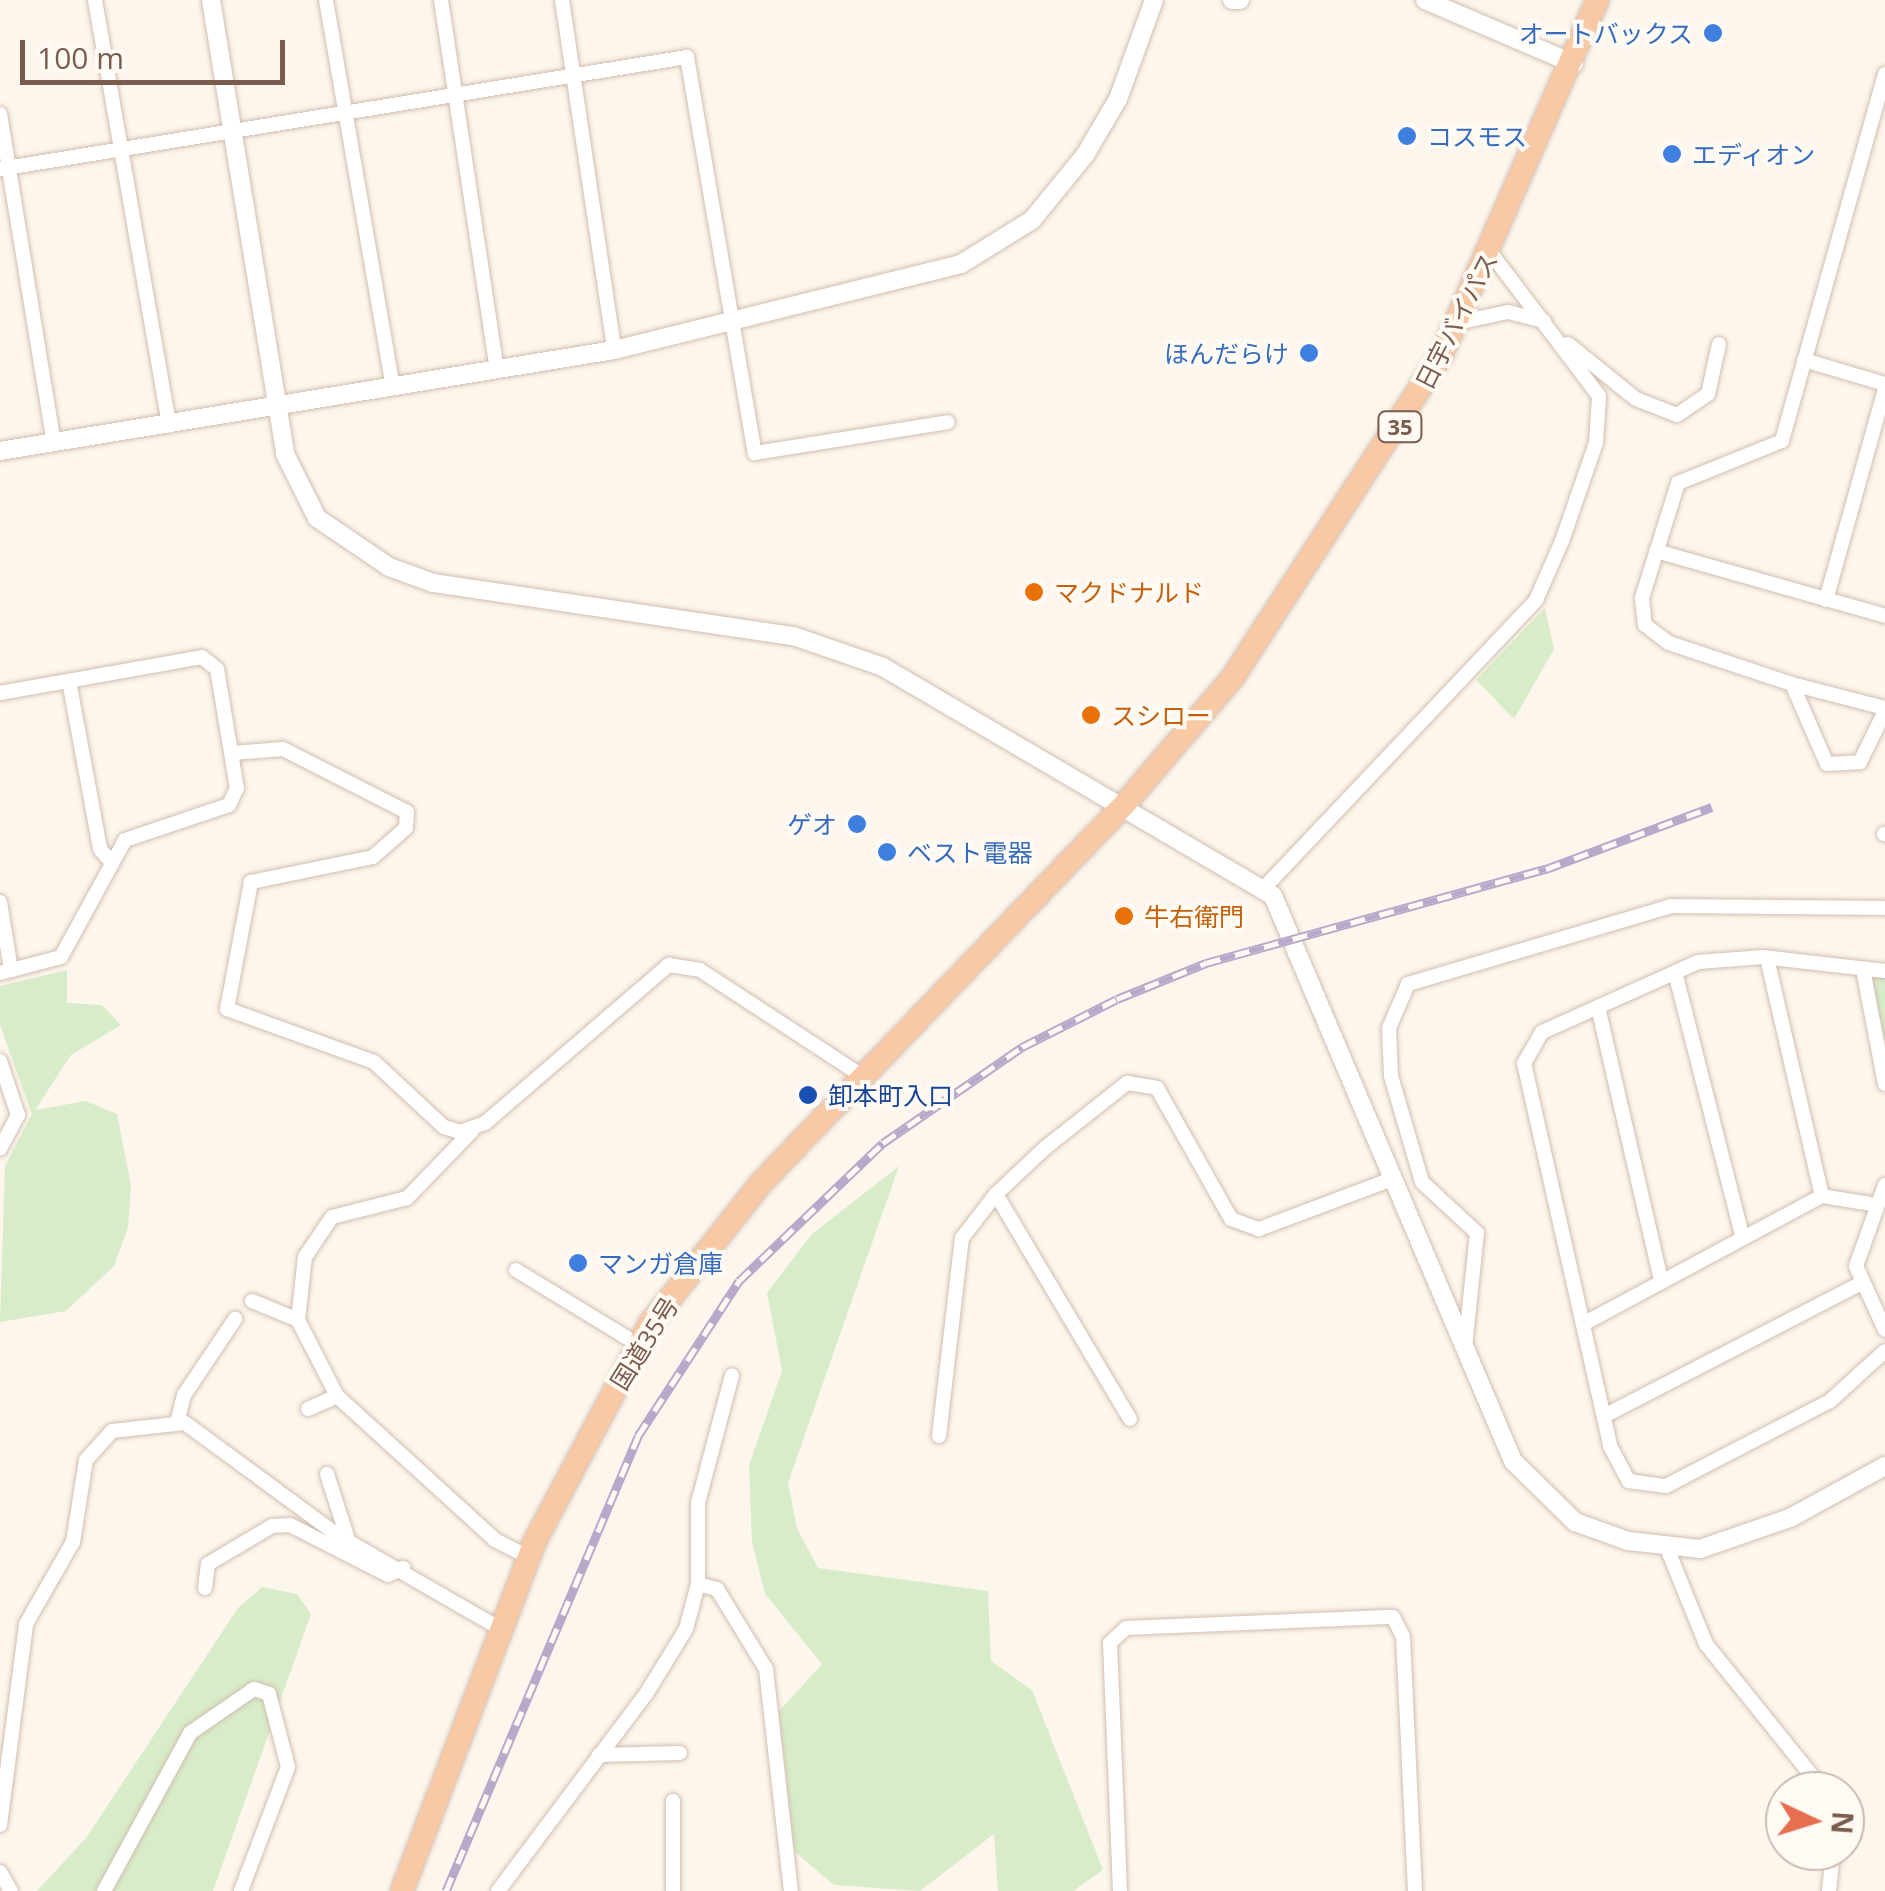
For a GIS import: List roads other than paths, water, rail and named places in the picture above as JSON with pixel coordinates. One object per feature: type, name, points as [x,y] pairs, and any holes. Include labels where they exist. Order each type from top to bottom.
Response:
[{"type":"highway","name":"日宇バイパス","points":[[1123,806],[1233,677],[1386,452],[1492,253],[1574,64],[1596,0]]},
{"type":"highway","name":"国道35号","points":[[402,1891],[529,1557],[639,1345],[761,1183],[1123,806]]},
{"type":"street","points":[[96,0],[168,426]]},
{"type":"street","points":[[211,0],[277,410],[295,488],[317,518],[388,567],[478,593],[793,636],[884,667],[1263,889],[1291,924],[1392,1179],[1513,1461],[1540,1494],[1575,1522],[1667,1548],[1732,1542],[1885,1466]]},
{"type":"street","points":[[326,0],[394,388]]},
{"type":"street","points":[[441,0],[497,370]]},
{"type":"street","points":[[562,0],[614,350]]},
{"type":"street","points":[[0,452],[277,410],[614,350],[729,314],[961,264],[1004,243],[1093,141],[1138,56],[1154,0]]},
{"type":"street","points":[[1232,0],[1240,0]]},
{"type":"street","points":[[1425,0],[1574,64]]},
{"type":"street","points":[[4,168],[687,57],[755,454],[948,422]]},
{"type":"street","points":[[1792,684],[1827,764],[1849,769],[1868,754],[1885,710],[1792,684],[1654,634],[1642,598],[1687,474],[1782,441],[1882,96],[1885,74]]},
{"type":"street","points":[[0,114],[4,168],[54,442]]},
{"type":"street","points":[[1492,253],[1545,321],[1636,399],[1677,415],[1708,394],[1719,344]]},
{"type":"street","points":[[1457,323],[1508,312],[1545,321]]},
{"type":"street","points":[[1263,889],[1536,600],[1602,416],[1564,340]]},
{"type":"street","points":[[1804,360],[1885,386],[1826,600]]},
{"type":"street","points":[[1656,551],[1885,616]]},
{"type":"street","points":[[0,693],[202,656],[217,669],[237,788],[229,805],[126,840],[61,957],[6,972],[0,902]]},
{"type":"street","points":[[70,681],[100,849],[112,864]]},
{"type":"street","points":[[232,753],[283,750],[407,812],[406,828],[373,856],[251,882],[227,1009],[374,1062],[444,1126],[472,1130]]},
{"type":"street","points":[[1868,754],[1885,762]]},
{"type":"street","points":[[1464,1351],[1482,1252],[1477,1233],[1422,1182],[1400,1116],[1389,1028],[1408,984],[1671,906],[1885,908]]},
{"type":"street","points":[[1768,958],[1822,1196]]},
{"type":"street","points":[[1885,971],[1768,958],[1698,962],[1676,976],[1542,1032],[1524,1062],[1604,1416],[1630,1482],[1666,1486],[1830,1401],[1885,1351]]},
{"type":"street","points":[[529,1557],[495,1540],[337,1396],[298,1320],[306,1257],[332,1217],[407,1198],[472,1130],[669,965],[700,970],[862,1076]]},
{"type":"street","points":[[1863,968],[1885,1084]]},
{"type":"street","points":[[1676,976],[1742,1235]]},
{"type":"street","points":[[1598,1008],[1661,1280]]},
{"type":"street","points":[[0,1061],[18,1115],[0,1150]]},
{"type":"street","points":[[939,1436],[962,1238],[996,1194],[1128,1083],[1157,1088],[1231,1219],[1259,1229],[1392,1179]]},
{"type":"street","points":[[1885,1185],[1858,1286],[1885,1330]]},
{"type":"street","points":[[996,1194],[1130,1419]]},
{"type":"street","points":[[1584,1323],[1742,1235],[1822,1196],[1877,1206]]},
{"type":"street","points":[[516,1270],[639,1345]]},
{"type":"street","points":[[1604,1416],[1858,1286]]},
{"type":"street","points":[[252,1301],[298,1320]]},
{"type":"street","points":[[177,1424],[184,1395],[236,1319]]},
{"type":"street","points":[[498,1891],[686,1629],[698,1584],[698,1503],[732,1375]]},
{"type":"street","points":[[308,1408],[337,1396]]},
{"type":"street","points":[[0,1825],[19,1650],[73,1542],[86,1460],[112,1431],[177,1424],[348,1540],[403,1568],[437,1598],[502,1629]]},
{"type":"street","points":[[326,1474],[348,1540]]},
{"type":"street","points":[[205,1588],[208,1564],[272,1526],[290,1525],[388,1575],[403,1568]]},
{"type":"street","points":[[1667,1548],[1706,1644],[1808,1771]]},
{"type":"street","points":[[698,1584],[717,1589],[766,1670],[791,1891]]},
{"type":"street","points":[[1120,1891],[1110,1642],[1126,1628],[1392,1617],[1404,1637],[1416,1891]]},
{"type":"street","points":[[104,1891],[190,1732],[254,1689],[269,1694],[288,1767],[241,1891]]},
{"type":"street","points":[[599,1755],[680,1753]]},
{"type":"street","points":[[673,1802],[673,1891]]},
{"type":"street","points":[[0,1872],[11,1891]]},
{"type":"railway","points":[[446,1891],[638,1436],[739,1281],[883,1143],[1022,1047],[1117,999],[1206,963],[1546,869],[1712,807]]},
{"type":"place","name":"オートバックス","points":[[1713,33]]},
{"type":"place","name":"コスモス","points":[[1407,136]]},
{"type":"place","name":"エディオン","points":[[1672,154]]},
{"type":"place","name":"ほんだらけ","points":[[1309,353]]},
{"type":"place","name":"マクドナルド","points":[[1034,592]]},
{"type":"place","name":"スシロー","points":[[1091,715]]},
{"type":"place","name":"ゲオ","points":[[857,824]]},
{"type":"place","name":"ベスト電器","points":[[887,852]]},
{"type":"place","name":"牛右衛門","points":[[1124,916]]},
{"type":"place","name":"卸本町入口","points":[[808,1095]]},
{"type":"place","name":"マンガ倉庫","points":[[578,1263]]}]
